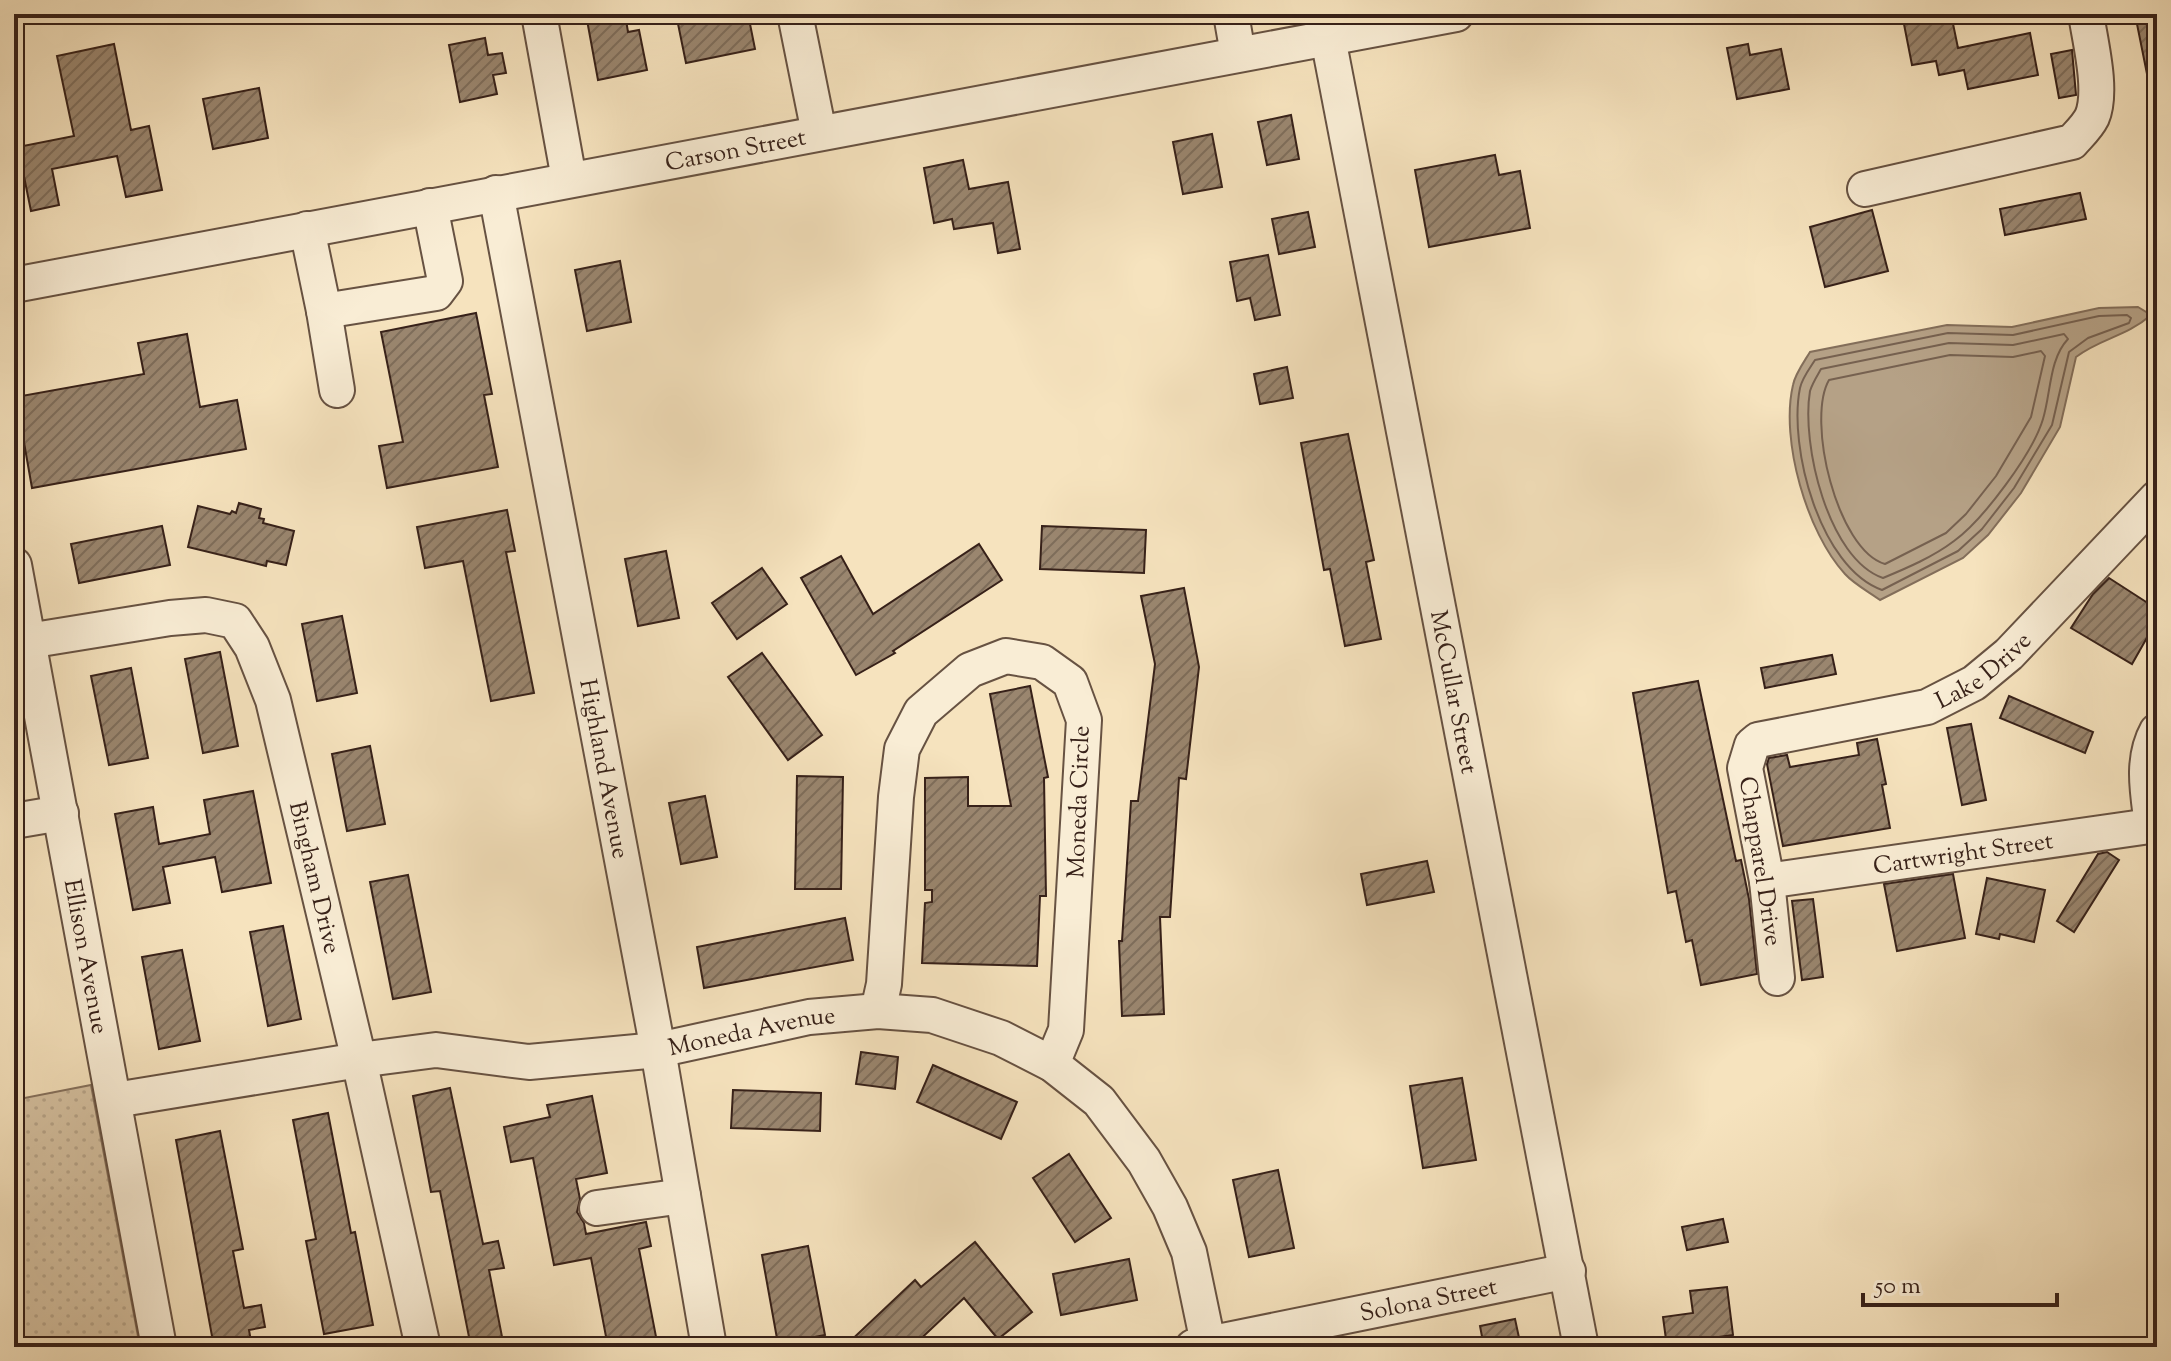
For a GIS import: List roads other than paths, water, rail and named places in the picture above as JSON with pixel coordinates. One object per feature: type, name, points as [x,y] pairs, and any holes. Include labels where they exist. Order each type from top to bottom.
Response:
[{"type":"street","points":[[539,14],[569,179]]},
{"type":"street","points":[[795,14],[819,133]]},
{"type":"street","points":[[1231,14],[1238,54]]},
{"type":"street","name":"Carson Street","points":[[14,285],[1456,14]]},
{"type":"street","points":[[1865,189],[2072,142],[2085,128],[2095,103],[2086,14]]},
{"type":"street","name":"McCullar Street","points":[[1328,38],[1581,1347]]},
{"type":"street","name":"Highland Avenue","points":[[496,193],[658,1050],[709,1347]]},
{"type":"street","points":[[324,311],[439,291],[445,281],[430,206]]},
{"type":"street","points":[[307,229],[337,390]]},
{"type":"street","name":"Lake Drive","points":[[1752,745],[1758,740],[1927,707],[1974,683],[2009,654],[2157,498]]},
{"type":"street","name":"Ellison Avenue","points":[[14,565],[21,620],[61,813],[159,1347]]},
{"type":"street","name":"Bingham Drive","points":[[21,620],[206,615],[235,621],[252,647],[273,700],[359,1060],[423,1347]]},
{"type":"street","name":"Moneda Circle","points":[[878,1011],[884,984],[902,749],[921,712],[970,670],[1006,656],[1042,662],[1070,682],[1084,720],[1066,1030],[1052,1064]]},
{"type":"street","points":[[2155,825],[2147,779],[2149,745],[2157,731]]},
{"type":"street","name":"Chapparel Drive","points":[[1752,745],[1745,768],[1767,881],[1777,978]]},
{"type":"street","points":[[14,821],[61,813]]},
{"type":"street","name":"Cartwright Street","points":[[1767,881],[2155,825]]},
{"type":"street","name":"Moneda Avenue","points":[[115,1100],[436,1050],[529,1062],[658,1050],[809,1017],[878,1011],[932,1015],[1001,1038],[1052,1064],[1099,1101],[1144,1161],[1170,1207],[1189,1252],[1201,1345]]},
{"type":"street","points":[[597,1208],[683,1196]]},
{"type":"street","name":"Solona Street","points":[[1201,1345],[1568,1271]]},
{"type":"water","points":[[2138,307],[2151,315],[2076,357],[2060,427],[2021,493],[1988,535],[1963,558],[1880,600],[1845,574],[1831,556],[1808,511],[1794,458],[1790,432],[1793,385],[1810,352],[1947,325],[2012,327],[2099,308]]}]
